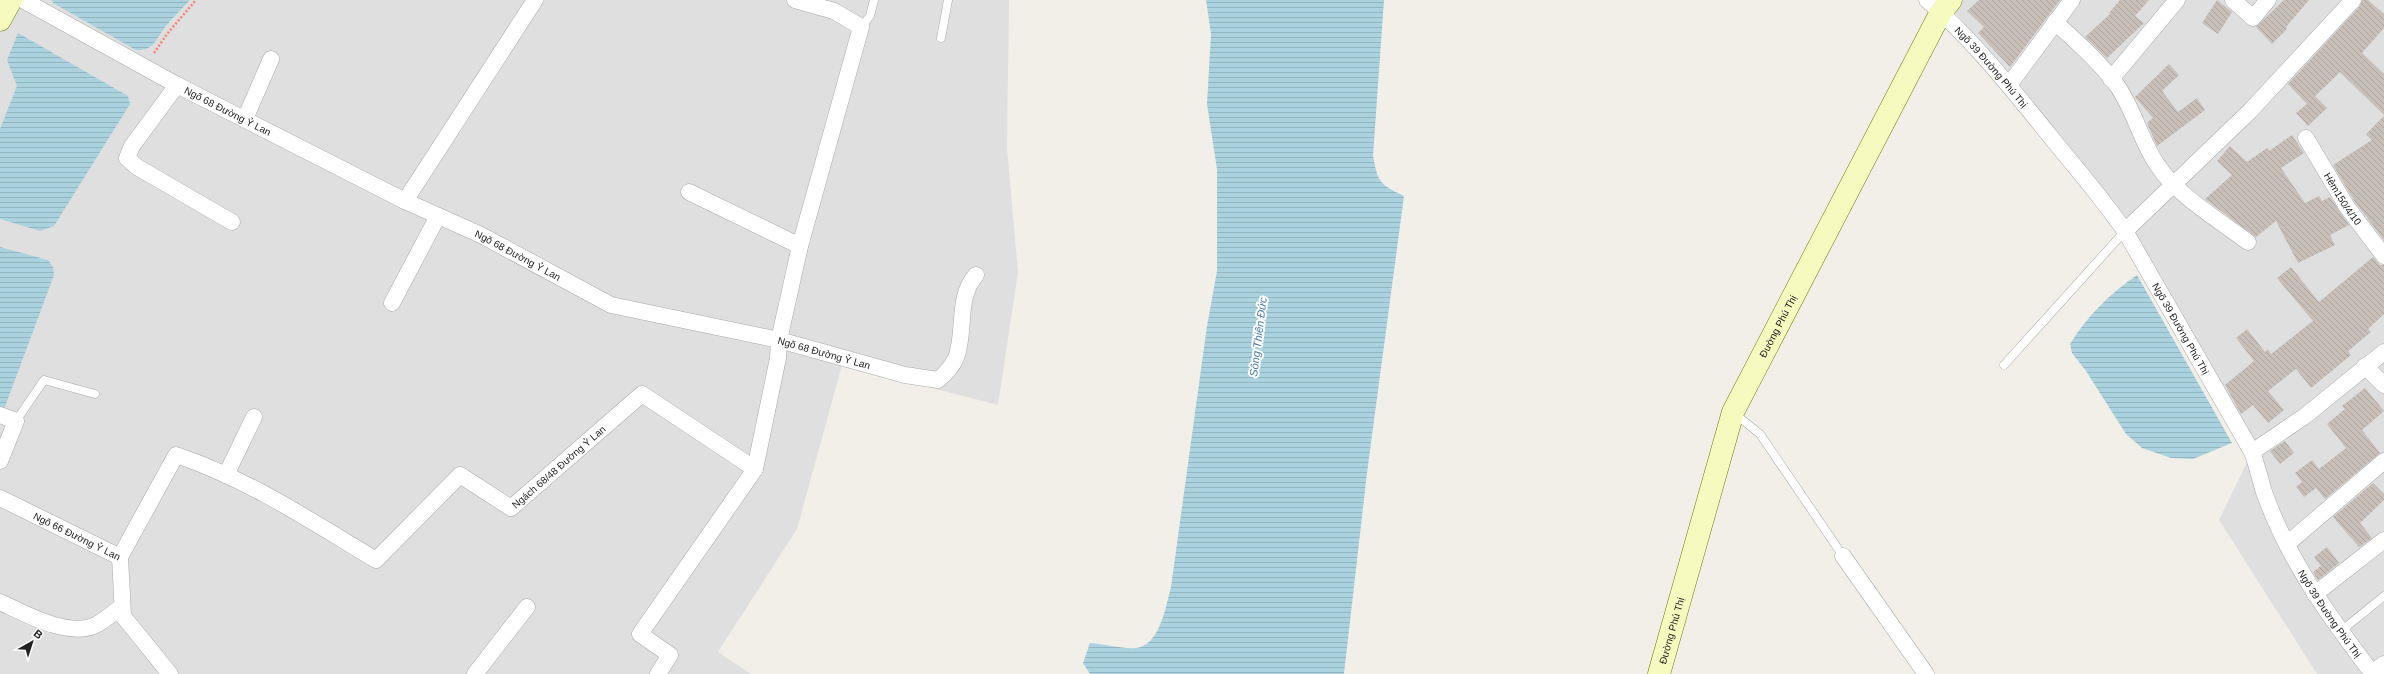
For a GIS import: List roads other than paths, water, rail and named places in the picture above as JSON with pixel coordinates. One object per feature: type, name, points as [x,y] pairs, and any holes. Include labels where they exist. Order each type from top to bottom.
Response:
[{"type":"street","points":[[405,201],[535,0]]},
{"type":"street","points":[[658,674],[670,655],[640,634],[755,470],[778,358],[779,340],[800,246],[861,27],[834,11],[795,0]]},
{"type":"street","points":[[2009,86],[2072,0]]},
{"type":"street","points":[[2111,79],[2177,0]]},
{"type":"street","points":[[2233,0],[2253,18],[2268,0]]},
{"type":"street","points":[[2125,232],[2175,186],[2250,111],[2353,0]]},
{"type":"street","name":"Ngõ 39 Đường Phú Thị","points":[[1940,4],[2102,198],[2125,232],[2252,452],[2264,492],[2287,544],[2315,594],[2341,631],[2376,670]]},
{"type":"street","name":"Đường Phú Thị","points":[[1659,674],[1733,412],[1940,4]]},
{"type":"street","name":"Ngõ 68 Đường Ỷ Lan","points":[[8,7],[38,9],[177,85],[405,201],[481,235],[611,306],[779,340],[905,375],[938,380],[948,372],[956,358],[964,301],[969,283],[976,275]]},
{"type":"street","points":[[2055,22],[2093,58],[2118,88],[2145,145],[2158,167],[2175,186],[2248,242]]},
{"type":"street","points":[[245,119],[271,59]]},
{"type":"street","points":[[177,85],[132,146],[127,158],[137,167],[232,222]]},
{"type":"street","name":"Hẻm150/4/10","points":[[2306,138],[2347,207],[2384,256]]},
{"type":"street","points":[[689,192],[800,246]]},
{"type":"street","points":[[392,303],[438,216]]},
{"type":"street","points":[[2252,452],[2305,416],[2384,352]]},
{"type":"street","points":[[2365,366],[2384,386]]},
{"type":"street","name":"Ngách 68/48 Đường Ỷ Lan","points":[[120,557],[176,456],[206,465],[226,475],[311,520],[376,560],[460,475],[511,508],[642,394],[755,470]]},
{"type":"street","points":[[226,475],[254,417]]},
{"type":"street","points":[[0,461],[8,418]]},
{"type":"street","points":[[2287,544],[2384,461]]},
{"type":"street","name":"Ngõ 66 Đường Ỷ Lan","points":[[0,498],[120,557],[121,607],[123,616],[168,673]]},
{"type":"street","points":[[2315,594],[2384,540]]},
{"type":"street","points":[[1843,556],[1926,674]]},
{"type":"street","points":[[0,602],[52,624],[73,628],[95,625],[121,607]]},
{"type":"street","points":[[475,674],[527,607]]},
{"type":"lane","points":[[861,27],[870,16],[874,0]]},
{"type":"lane","points":[[941,38],[948,0]]},
{"type":"lane","points":[[2004,365],[2125,232]]},
{"type":"lane","points":[[8,418],[44,380],[95,394]]},
{"type":"lane","points":[[1733,412],[1760,434],[1843,556]]},
{"type":"lane","points":[[2341,631],[2384,596]]},
{"type":"water","points":[[52,0],[190,0],[151,46],[142,50],[136,50],[53,3]]},
{"type":"water","name":"Sông Thiên Đức","points":[[1206,0],[1384,0],[1373,156],[1376,172],[1381,181],[1389,188],[1404,196],[1367,473],[1344,674],[1090,674],[1083,663],[1090,643],[1136,648],[1144,646],[1151,640],[1161,624],[1171,587],[1207,326],[1217,271],[1217,169],[1207,104],[1211,34]]},
{"type":"water","points":[[18,33],[128,96],[130,104],[54,226],[40,231],[0,219],[0,129],[17,86],[7,60]]},
{"type":"water","points":[[0,247],[48,260],[53,267],[54,275],[0,420]]},
{"type":"water","points":[[2137,275],[2232,443],[2193,459],[2171,458],[2142,448],[2126,434],[2086,371],[2072,353],[2070,344],[2084,324],[2109,297]]}]
